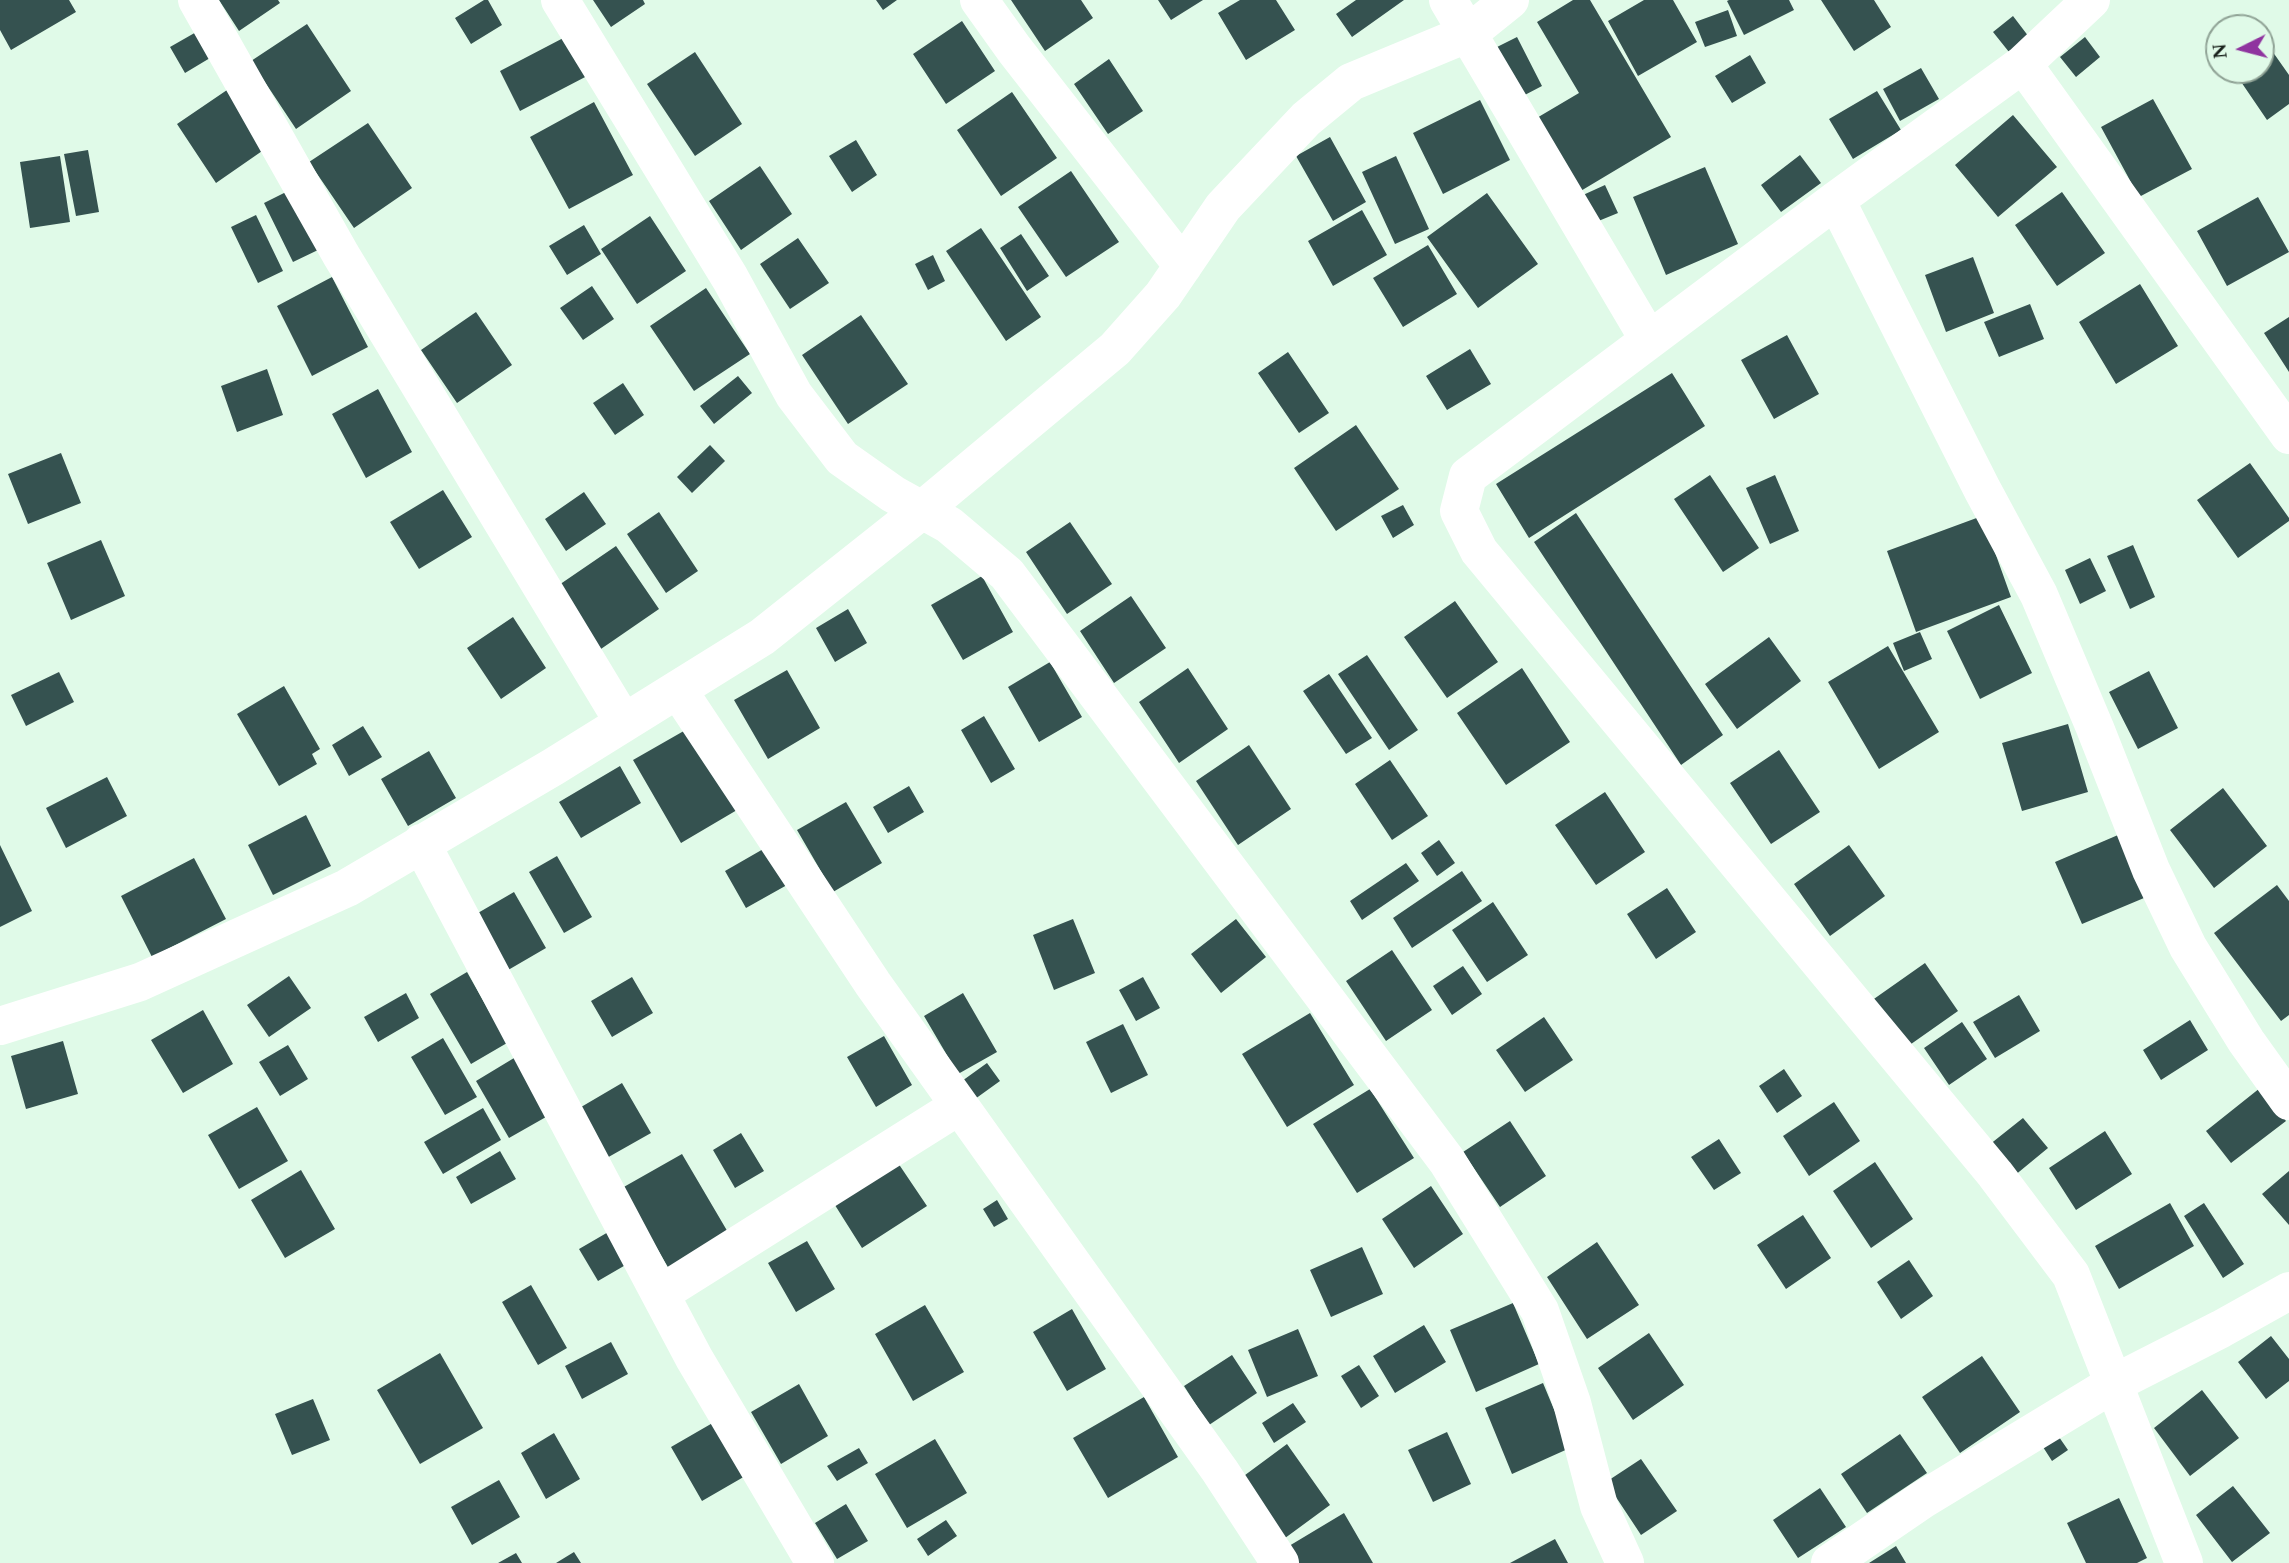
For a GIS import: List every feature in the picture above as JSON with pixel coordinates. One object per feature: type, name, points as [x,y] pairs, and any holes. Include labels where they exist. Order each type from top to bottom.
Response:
[{"type":"street","points":[[197,0],[341,255],[624,723]]},
{"type":"street","points":[[560,0],[730,278],[794,395],[842,458],[893,494],[949,525],[1007,574],[1447,1161],[1540,1311],[1572,1404],[1599,1506],[1625,1563]]},
{"type":"street","points":[[979,0],[1014,49],[1184,266]]},
{"type":"street","points":[[1448,0],[1649,340]]},
{"type":"street","points":[[0,1026],[140,982],[347,888],[624,723],[762,637],[922,510],[1115,349],[1163,295],[1223,207],[1306,119],[1351,82],[1469,33],[1510,0]]},
{"type":"street","points":[[2091,0],[2023,64],[1836,200],[1468,476],[1458,511],[1479,551],[1996,1174],[2071,1275],[2184,1563]]},
{"type":"street","points":[[2023,64],[2289,435]]},
{"type":"street","points":[[1836,200],[1982,489],[2039,595],[2151,870],[2188,947],[2246,1041],[2289,1101]]},
{"type":"street","points":[[678,690],[873,984],[1220,1471],[1280,1563]]},
{"type":"street","points":[[421,843],[694,1358],[815,1563]]},
{"type":"street","points":[[660,1294],[959,1106]]},
{"type":"street","points":[[1829,1563],[1922,1500],[2113,1384],[2289,1291]]},
{"type":"building","points":[[0,0],[69,0],[76,12],[11,50],[0,30]]},
{"type":"building","points":[[219,0],[278,0],[280,3],[239,31]]},
{"type":"building","points":[[488,0],[502,25],[471,44],[455,18]]},
{"type":"building","points":[[593,0],[643,0],[645,4],[611,27]]},
{"type":"building","points":[[876,0],[897,0],[883,10]]},
{"type":"building","points":[[1011,0],[1081,0],[1093,18],[1045,51]]},
{"type":"building","points":[[1158,0],[1203,0],[1171,20]]},
{"type":"building","points":[[1240,0],[1276,0],[1295,30],[1246,60],[1218,13]]},
{"type":"building","points":[[1356,0],[1404,0],[1352,37],[1336,14]]},
{"type":"building","points":[[1573,0],[1590,0],[1671,137],[1579,192],[1535,119],[1579,93],[1537,22]]},
{"type":"building","points":[[1644,0],[1673,0],[1697,42],[1638,76],[1608,21]]},
{"type":"building","points":[[1789,0],[1794,10],[1744,35],[1727,1]]},
{"type":"building","points":[[1821,0],[1874,0],[1891,27],[1854,51]]},
{"type":"building","points":[[1728,10],[1737,36],[1705,47],[1695,22]]},
{"type":"building","points":[[2013,16],[2029,37],[2009,52],[1993,32]]},
{"type":"building","points":[[962,21],[995,71],[946,104],[913,54]]},
{"type":"building","points":[[307,24],[351,91],[296,129],[251,61]]},
{"type":"building","points":[[205,27],[220,52],[185,73],[170,47]]},
{"type":"building","points":[[569,35],[589,75],[520,111],[500,71]]},
{"type":"building","points":[[1517,37],[1542,86],[1519,98],[1495,48]]},
{"type":"building","points":[[2085,37],[2100,57],[2076,77],[2060,57]]},
{"type":"building","points":[[695,52],[742,124],[695,156],[647,84]]},
{"type":"building","points":[[1750,55],[1766,83],[1732,103],[1715,76]]},
{"type":"building","points":[[2275,55],[2289,75],[2289,104],[2267,120],[2243,84],[2275,84]]},
{"type":"building","points":[[1109,59],[1143,111],[1108,134],[1074,84]]},
{"type":"building","points":[[1921,68],[1939,99],[1900,121],[1883,89]]},
{"type":"building","points":[[227,90],[265,149],[216,183],[177,124]]},
{"type":"building","points":[[1877,91],[1901,130],[1853,159],[1829,119]]},
{"type":"building","points":[[1012,92],[1057,158],[1001,196],[957,130]]},
{"type":"building","points":[[2153,99],[2192,169],[2139,197],[2101,127]]},
{"type":"building","points":[[1480,100],[1510,160],[1443,194],[1413,133]]},
{"type":"building","points":[[594,102],[633,175],[569,209],[530,137]]},
{"type":"building","points":[[2013,115],[2057,167],[1998,217],[1955,165]]},
{"type":"building","points":[[368,123],[412,188],[354,228],[309,162]]},
{"type":"building","points":[[1330,137],[1366,202],[1333,221],[1296,156]]},
{"type":"building","points":[[856,140],[877,175],[852,192],[829,156]]},
{"type":"building","points":[[88,150],[99,212],[76,216],[64,154]]},
{"type":"building","points":[[1800,155],[1821,183],[1781,212],[1761,185]]},
{"type":"building","points":[[60,156],[70,222],[30,228],[20,162]]},
{"type":"building","points":[[1396,156],[1429,229],[1395,244],[1362,172]]},
{"type":"building","points":[[760,166],[792,214],[741,250],[709,201]]},
{"type":"building","points":[[1705,167],[1738,244],[1666,275],[1633,197]]},
{"type":"building","points":[[1071,171],[1119,242],[1066,277],[1018,207]]},
{"type":"building","points":[[1605,185],[1618,213],[1596,222],[1583,195]]},
{"type":"building","points":[[288,191],[318,250],[293,262],[264,203]]},
{"type":"building","points":[[2062,192],[2105,253],[2057,286],[2015,225]]},
{"type":"building","points":[[1487,193],[1538,264],[1478,308],[1427,237]]},
{"type":"building","points":[[2258,197],[2289,252],[2227,286],[2197,231]]},
{"type":"building","points":[[1362,210],[1387,255],[1333,286],[1308,241]]},
{"type":"building","points":[[256,215],[283,271],[258,283],[231,227]]},
{"type":"building","points":[[650,216],[686,271],[637,304],[601,249]]},
{"type":"building","points":[[584,225],[601,254],[567,275],[549,246]]},
{"type":"building","points":[[981,228],[1041,317],[1006,341],[946,251]]},
{"type":"building","points":[[1021,234],[1049,276],[1027,291],[1000,248]]},
{"type":"building","points":[[798,238],[829,283],[790,309],[760,264]]},
{"type":"building","points":[[1428,245],[1457,294],[1403,327],[1373,278]]},
{"type":"building","points":[[933,255],[945,281],[928,290],[915,264]]},
{"type":"building","points":[[1973,257],[1994,313],[1946,332],[1925,275]]},
{"type":"building","points":[[332,277],[368,347],[312,376],[277,306]]},
{"type":"building","points":[[2140,284],[2178,346],[2116,384],[2079,322]]},
{"type":"building","points":[[592,286],[614,319],[583,340],[560,308]]},
{"type":"building","points":[[706,288],[750,354],[694,391],[650,326]]},
{"type":"building","points":[[2030,304],[2044,339],[1999,357],[1984,322]]},
{"type":"building","points":[[476,312],[512,365],[457,403],[421,350]]},
{"type":"building","points":[[861,315],[908,384],[848,424],[802,355]]},
{"type":"building","points":[[2289,317],[2289,372],[2264,333]]},
{"type":"building","points":[[1787,335],[1819,394],[1774,419],[1741,360]]},
{"type":"building","points":[[1470,349],[1491,384],[1447,410],[1426,376]]},
{"type":"building","points":[[1288,352],[1329,413],[1299,433],[1258,373]]},
{"type":"building","points":[[267,369],[283,415],[237,432],[221,386]]},
{"type":"building","points":[[1672,373],[1705,426],[1529,538],[1496,484]]},
{"type":"building","points":[[738,376],[752,393],[714,424],[700,406]]},
{"type":"building","points":[[623,383],[644,415],[615,435],[593,403]]},
{"type":"building","points":[[378,389],[412,452],[366,478],[332,414]]},
{"type":"building","points":[[1356,425],[1399,489],[1336,531],[1294,468]]},
{"type":"building","points":[[710,445],[725,461],[692,493],[677,477]]},
{"type":"building","points":[[61,453],[81,503],[28,524],[8,474]]},
{"type":"building","points":[[2250,463],[2289,521],[2238,558],[2197,500]]},
{"type":"building","points":[[1710,475],[1759,548],[1723,572],[1674,499]]},
{"type":"building","points":[[1775,475],[1799,531],[1770,544],[1746,488]]},
{"type":"building","points":[[443,490],[472,537],[419,569],[390,522]]},
{"type":"building","points":[[584,492],[606,524],[566,551],[545,519]]},
{"type":"building","points":[[1403,505],[1414,525],[1393,538],[1381,516]]},
{"type":"building","points":[[659,512],[698,571],[666,593],[627,534]]},
{"type":"building","points":[[1576,513],[1723,735],[1681,765],[1534,542]]},
{"type":"building","points":[[1982,516],[2011,597],[1916,632],[1887,551]]},
{"type":"building","points":[[1070,522],[1112,584],[1067,614],[1026,552]]},
{"type":"building","points":[[101,540],[125,596],[71,620],[47,563]]},
{"type":"building","points":[[2133,545],[2155,597],[2130,609],[2107,556]]},
{"type":"building","points":[[616,546],[659,609],[598,651],[556,587]]},
{"type":"building","points":[[2090,558],[2106,591],[2080,604],[2065,570]]},
{"type":"building","points":[[982,576],[1013,632],[963,660],[931,605]]},
{"type":"building","points":[[1131,596],[1166,648],[1114,683],[1080,631]]},
{"type":"building","points":[[1455,601],[1498,662],[1447,698],[1404,637]]},
{"type":"building","points":[[1999,605],[2032,673],[1980,699],[1947,631]]},
{"type":"building","points":[[848,609],[867,643],[835,662],[816,628]]},
{"type":"building","points":[[513,617],[546,668],[501,699],[467,648]]},
{"type":"building","points":[[1920,632],[1932,659],[1904,671],[1893,643]]},
{"type":"building","points":[[1769,637],[1801,681],[1737,729],[1705,684]]},
{"type":"building","points":[[1888,646],[1939,732],[1879,769],[1828,682]]},
{"type":"building","points":[[1367,655],[1418,730],[1389,750],[1338,674]]},
{"type":"building","points":[[1050,662],[1082,717],[1039,742],[1008,687]]},
{"type":"building","points":[[1188,668],[1228,729],[1179,763],[1139,702]]},
{"type":"building","points":[[1522,668],[1570,742],[1506,785],[1457,713]]},
{"type":"building","points":[[787,670],[820,728],[768,759],[734,700]]},
{"type":"building","points":[[2149,671],[2178,728],[2138,749],[2109,692]]},
{"type":"building","points":[[59,672],[74,702],[26,726],[11,695]]},
{"type":"building","points":[[1329,674],[1372,738],[1346,754],[1303,691]]},
{"type":"building","points":[[284,686],[320,749],[312,754],[317,764],[279,786],[237,714]]},
{"type":"building","points":[[984,716],[1015,769],[991,783],[961,730]]},
{"type":"building","points":[[2068,724],[2088,792],[2022,811],[2002,743]]},
{"type":"building","points":[[363,726],[382,757],[349,776],[332,745]]},
{"type":"building","points":[[689,728],[737,810],[681,843],[633,760]]},
{"type":"building","points":[[1249,745],[1291,809],[1238,845],[1196,781]]},
{"type":"building","points":[[1779,750],[1820,812],[1771,844],[1730,783]]},
{"type":"building","points":[[429,751],[456,798],[408,826],[381,779]]},
{"type":"building","points":[[1390,760],[1428,816],[1392,840],[1355,784]]},
{"type":"building","points":[[620,766],[641,803],[581,838],[559,802]]},
{"type":"building","points":[[107,777],[127,816],[66,848],[46,808]]},
{"type":"building","points":[[909,786],[924,812],[888,833],[873,807]]},
{"type":"building","points":[[2223,788],[2267,846],[2214,888],[2170,830]]},
{"type":"building","points":[[1605,792],[1645,852],[1596,885],[1555,825]]},
{"type":"building","points":[[846,802],[882,863],[833,892],[797,830]]},
{"type":"building","points":[[306,815],[331,866],[273,895],[248,845]]},
{"type":"building","points":[[2118,835],[2144,898],[2082,924],[2055,862]]},
{"type":"building","points":[[1439,840],[1455,863],[1437,876],[1421,853]]},
{"type":"building","points":[[0,845],[32,911],[0,927]]},
{"type":"building","points":[[1849,845],[1885,896],[1830,936],[1794,884]]},
{"type":"building","points":[[765,848],[787,885],[746,908],[725,871]]},
{"type":"building","points":[[557,856],[592,917],[564,933],[529,872]]},
{"type":"building","points":[[194,858],[226,919],[152,957],[121,896]]},
{"type":"building","points":[[1406,863],[1419,881],[1362,920],[1350,901]]},
{"type":"building","points":[[1462,871],[1482,901],[1412,948],[1393,918]]},
{"type":"building","points":[[2277,885],[2289,901],[2289,1015],[2281,1021],[2214,933]]},
{"type":"building","points":[[1667,888],[1696,932],[1656,959],[1627,914]]},
{"type":"building","points":[[514,892],[546,948],[503,973],[471,917]]},
{"type":"building","points":[[1493,902],[1528,955],[1487,982],[1452,930]]},
{"type":"building","points":[[1073,919],[1095,973],[1054,990],[1033,935]]},
{"type":"building","points":[[1236,919],[1266,957],[1221,993],[1191,954]]},
{"type":"building","points":[[1392,950],[1432,1010],[1386,1041],[1346,981]]},
{"type":"building","points":[[1925,963],[1958,1011],[1904,1049],[1871,1001]]},
{"type":"building","points":[[1463,966],[1482,994],[1452,1015],[1433,986]]},
{"type":"building","points":[[467,972],[507,1043],[471,1064],[430,994]]},
{"type":"building","points":[[289,976],[311,1008],[269,1037],[247,1005]]},
{"type":"building","points":[[632,977],[653,1013],[612,1037],[591,1001]]},
{"type":"building","points":[[1143,977],[1160,1008],[1136,1021],[1119,990]]},
{"type":"building","points":[[406,993],[419,1018],[378,1042],[364,1017]]},
{"type":"building","points":[[963,993],[997,1052],[958,1074],[924,1016]]},
{"type":"building","points":[[2019,995],[2040,1031],[1995,1058],[1973,1022]]},
{"type":"building","points":[[203,1010],[233,1064],[183,1093],[151,1040]]},
{"type":"building","points":[[1310,1013],[1354,1085],[1287,1127],[1242,1054]]},
{"type":"building","points":[[1544,1017],[1573,1060],[1525,1092],[1496,1050]]},
{"type":"building","points":[[2190,1020],[2208,1050],[2161,1080],[2143,1050]]},
{"type":"building","points":[[1962,1022],[1987,1059],[1949,1085],[1924,1048]]},
{"type":"building","points":[[1123,1024],[1148,1075],[1111,1093],[1086,1042]]},
{"type":"building","points":[[884,1036],[912,1085],[876,1107],[847,1057]]},
{"type":"building","points":[[443,1038],[477,1097],[445,1115],[411,1057]]},
{"type":"building","points":[[63,1041],[78,1094],[26,1109],[11,1056]]},
{"type":"building","points":[[288,1045],[308,1079],[280,1096],[259,1062]]},
{"type":"building","points":[[519,1055],[553,1113],[509,1138],[476,1081]]},
{"type":"building","points":[[987,1063],[1000,1081],[975,1099],[962,1081]]},
{"type":"building","points":[[1784,1069],[1802,1096],[1777,1113],[1759,1086]]},
{"type":"building","points":[[622,1083],[651,1133],[605,1159],[576,1110]]},
{"type":"building","points":[[2260,1088],[2286,1121],[2231,1163],[2206,1131]]},
{"type":"building","points":[[1370,1089],[1414,1158],[1357,1193],[1313,1124]]},
{"type":"building","points":[[1834,1102],[1860,1141],[1809,1176],[1783,1136]]},
{"type":"building","points":[[257,1107],[288,1161],[239,1189],[208,1135]]},
{"type":"building","points":[[483,1108],[501,1140],[443,1174],[424,1142]]},
{"type":"building","points":[[2023,1118],[2048,1148],[2014,1176],[1989,1145]]},
{"type":"building","points":[[1510,1121],[1546,1176],[1500,1207],[1463,1152]]},
{"type":"building","points":[[2105,1131],[2132,1174],[2076,1210],[2049,1168]]},
{"type":"building","points":[[741,1133],[764,1171],[735,1188],[713,1150]]},
{"type":"building","points":[[1719,1139],[1741,1173],[1714,1190],[1691,1157]]},
{"type":"building","points":[[500,1151],[516,1179],[471,1204],[456,1177]]},
{"type":"building","points":[[682,1154],[729,1234],[669,1269],[622,1188]]},
{"type":"building","points":[[896,1160],[927,1206],[862,1248],[833,1202]]},
{"type":"building","points":[[1875,1162],[1913,1219],[1871,1248],[1833,1191]]},
{"type":"building","points":[[301,1170],[335,1229],[285,1258],[251,1200]]},
{"type":"building","points":[[2289,1171],[2289,1225],[2262,1194]]},
{"type":"building","points":[[1431,1186],[1463,1234],[1414,1268],[1382,1219]]},
{"type":"building","points":[[997,1200],[1008,1219],[994,1227],[983,1209]]},
{"type":"building","points":[[2170,1203],[2194,1246],[2119,1289],[2095,1246]]},
{"type":"building","points":[[2204,1203],[2244,1264],[2223,1278],[2184,1216]]},
{"type":"building","points":[[1803,1215],[1831,1258],[1786,1289],[1757,1245]]},
{"type":"building","points":[[610,1231],[629,1263],[598,1281],[579,1249]]},
{"type":"building","points":[[807,1241],[835,1289],[796,1312],[768,1263]]},
{"type":"building","points":[[1597,1242],[1639,1305],[1587,1339],[1547,1277]]},
{"type":"building","points":[[1362,1247],[1383,1294],[1331,1317],[1310,1270]]},
{"type":"building","points":[[1909,1260],[1933,1296],[1901,1319],[1877,1282]]},
{"type":"building","points":[[531,1285],[567,1348],[538,1365],[502,1302]]},
{"type":"building","points":[[1513,1303],[1539,1364],[1476,1392],[1450,1330]]},
{"type":"building","points":[[925,1305],[964,1372],[913,1401],[875,1334]]},
{"type":"building","points":[[1072,1309],[1106,1369],[1067,1391],[1033,1332]]},
{"type":"building","points":[[1424,1325],[1446,1362],[1395,1393],[1373,1356]]},
{"type":"building","points":[[1298,1329],[1318,1376],[1267,1397],[1248,1350]]},
{"type":"building","points":[[1649,1333],[1684,1385],[1633,1420],[1598,1368]]},
{"type":"building","points":[[2271,1336],[2289,1359],[2289,1381],[2266,1399],[2238,1362]]},
{"type":"building","points":[[611,1342],[628,1374],[582,1399],[565,1366]]},
{"type":"building","points":[[440,1353],[483,1428],[420,1464],[377,1390]]},
{"type":"building","points":[[1232,1355],[1257,1393],[1209,1425],[1184,1386]]},
{"type":"building","points":[[1982,1356],[2020,1412],[1960,1453],[1922,1397]]},
{"type":"building","points":[[1359,1365],[1379,1396],[1361,1408],[1341,1376]]},
{"type":"building","points":[[1543,1383],[1570,1448],[1512,1474],[1485,1408]]},
{"type":"building","points":[[799,1384],[828,1436],[781,1464],[751,1412]]},
{"type":"building","points":[[2202,1390],[2239,1438],[2190,1476],[2154,1428]]},
{"type":"building","points":[[1144,1397],[1178,1457],[1108,1498],[1073,1438]]},
{"type":"building","points":[[313,1399],[330,1440],[292,1455],[275,1414]]},
{"type":"building","points":[[1293,1403],[1306,1422],[1274,1443],[1262,1423]]},
{"type":"building","points":[[716,1421],[747,1475],[702,1501],[671,1447]]},
{"type":"building","points":[[1447,1432],[1471,1484],[1433,1502],[1408,1450]]},
{"type":"building","points":[[554,1433],[580,1479],[546,1499],[521,1453]]},
{"type":"building","points":[[1900,1434],[1927,1473],[1867,1513],[1841,1474]]},
{"type":"building","points":[[2059,1437],[2068,1450],[2052,1461],[2043,1447]]},
{"type":"building","points":[[935,1439],[967,1493],[907,1528],[875,1474]]},
{"type":"building","points":[[1287,1444],[1330,1505],[1281,1541],[1237,1481]]},
{"type":"building","points":[[859,1448],[868,1463],[837,1481],[827,1466]]},
{"type":"building","points":[[1641,1459],[1677,1511],[1641,1535],[1606,1482]]},
{"type":"building","points":[[499,1480],[520,1517],[472,1545],[451,1507]]},
{"type":"building","points":[[2233,1486],[2270,1533],[2232,1562],[2196,1515]]},
{"type":"building","points":[[1820,1488],[1846,1527],[1798,1558],[1773,1520]]},
{"type":"building","points":[[2119,1498],[2147,1558],[2137,1563],[2086,1563],[2067,1523]]},
{"type":"building","points":[[846,1504],[868,1541],[837,1559],[815,1523]]},
{"type":"building","points":[[1344,1513],[1373,1563],[1299,1563],[1289,1546]]},
{"type":"building","points":[[946,1520],[957,1536],[928,1556],[917,1539]]},
{"type":"building","points":[[1555,1539],[1568,1563],[1510,1563]]},
{"type":"building","points":[[1896,1546],[1906,1563],[1869,1563]]},
{"type":"building","points":[[574,1552],[581,1563],[556,1563]]},
{"type":"building","points":[[516,1553],[522,1563],[498,1563]]}]
